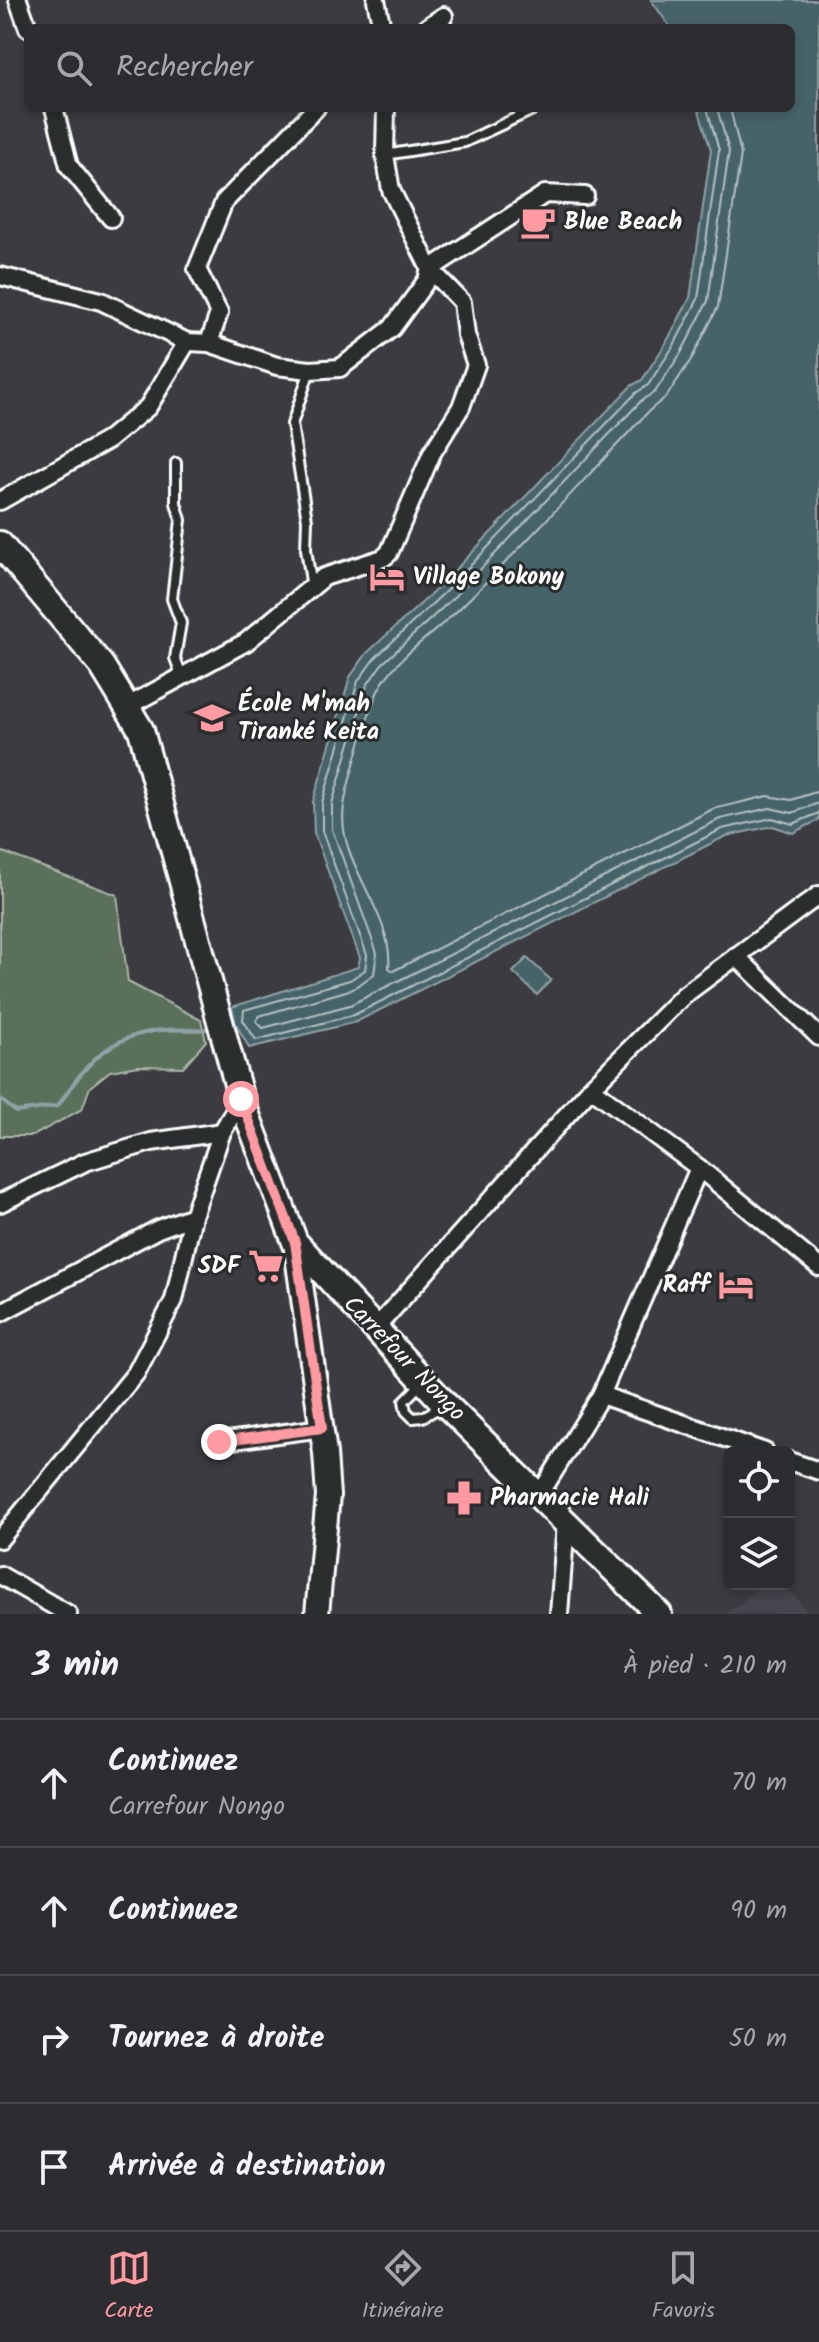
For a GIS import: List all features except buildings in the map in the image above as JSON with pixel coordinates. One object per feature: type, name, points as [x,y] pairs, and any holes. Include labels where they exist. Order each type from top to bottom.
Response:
[{"type":"main road","name":"Carrefour Nongo","points":[[0,544],[102,666],[141,730],[241,1099],[295,1242],[445,1404],[659,1614]]},
{"type":"street","points":[[18,0],[27,24]]},
{"type":"street","points":[[376,0],[381,24]]},
{"type":"street","points":[[432,24],[444,16]]},
{"type":"street","points":[[55,112],[69,166],[111,218]]},
{"type":"street","points":[[209,343],[219,313],[197,269],[207,238],[224,202],[312,112]]},
{"type":"street","points":[[128,706],[246,642],[324,577],[389,553],[432,453],[461,407],[476,365],[466,335],[462,302],[430,269],[391,190],[385,155],[386,112]]},
{"type":"street","points":[[0,276],[101,301],[187,342],[209,343],[277,366],[310,370],[340,368],[392,328],[427,280],[430,269],[545,194],[585,196]]},
{"type":"street","points":[[0,501],[108,440],[148,407],[187,342]]},
{"type":"street","points":[[374,1330],[591,1088],[684,995],[819,895]]},
{"type":"street","points":[[736,956],[819,1037]]},
{"type":"street","points":[[591,1088],[699,1168],[819,1267]]},
{"type":"street","points":[[0,1539],[136,1373],[174,1300],[193,1216],[222,1132],[241,1099]]},
{"type":"street","points":[[0,1203],[85,1162],[151,1142],[222,1132]]},
{"type":"street","points":[[540,1494],[601,1395],[699,1168]]},
{"type":"street","points":[[0,1313],[158,1229],[193,1216]]},
{"type":"street","points":[[295,1242],[322,1428],[328,1496],[317,1614]]},
{"type":"street","points":[[601,1395],[748,1446]]},
{"type":"street","points":[[219,1442],[322,1428]]},
{"type":"street","points":[[795,1463],[819,1471]]},
{"type":"street","points":[[559,1614],[566,1523]]},
{"type":"street","points":[[0,1575],[68,1614]]},
{"type":"lane","points":[[385,155],[465,142],[529,112]]},
{"type":"lane","points":[[310,370],[292,424],[307,520],[306,549],[312,588]]},
{"type":"lane","points":[[176,463],[176,503],[181,520],[172,599],[181,623],[175,658],[182,677]]},
{"type":"lane","points":[[424,1381],[408,1393],[404,1401],[406,1411],[413,1418],[423,1417],[445,1404]]},
{"type":"shaded area","points":[[756,1590],[789,1590],[810,1614],[727,1614]]},
{"type":"green space","points":[[0,851],[117,895],[128,982],[201,1020],[206,1041],[183,1067],[138,1066],[110,1071],[90,1087],[82,1109],[33,1136],[0,1136]]},
{"type":"water","points":[[651,0],[819,0],[819,820],[793,833],[773,826],[726,836],[356,1022],[249,1048],[236,1024],[232,1007],[358,967],[360,958],[314,833],[313,802],[350,677],[367,653],[440,586],[631,386],[642,380],[666,343],[690,298],[711,150],[699,112],[795,112],[795,24],[668,24]]},
{"type":"water","points":[[527,958],[551,980],[537,995],[513,972]]},
{"type":"waterway","points":[[0,1099],[16,1112],[58,1106],[78,1077],[113,1045],[144,1033],[213,1028]]},
{"type":"place","name":"Blue Beach","points":[[538,222]]},
{"type":"place","name":"Village Bokony","points":[[387,577]]},
{"type":"place","name":"École M'mah Tiranké Keita","points":[[212,718]]},
{"type":"place","name":"SDF","points":[[266,1266]]},
{"type":"place","name":"Raff","points":[[736,1285]]},
{"type":"place","name":"Pharmacie Hali","points":[[464,1498]]},
{"type":"route","points":[[219,1442],[322,1428],[295,1242],[268,1179],[241,1099]]}]
